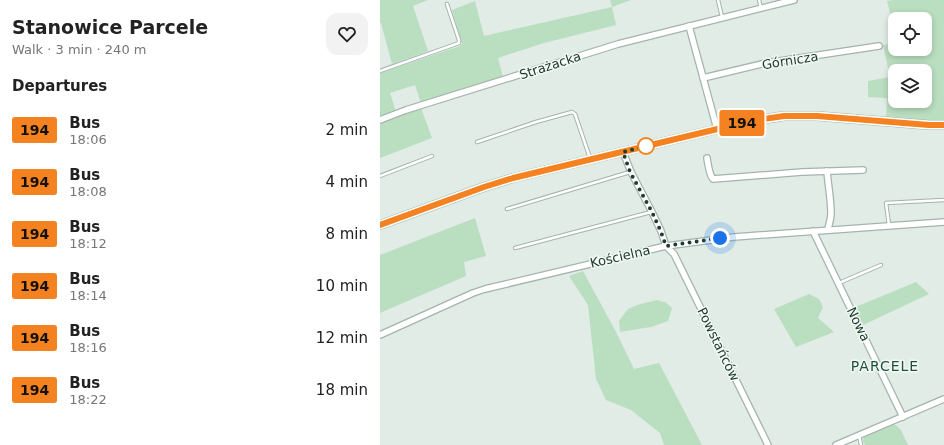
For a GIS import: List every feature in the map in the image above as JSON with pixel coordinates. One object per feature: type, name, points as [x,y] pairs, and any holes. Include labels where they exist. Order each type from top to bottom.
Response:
[{"type":"main road","points":[[380,225],[513,178],[717,129],[770,118],[798,115],[944,125]]},
{"type":"street","name":"Strażacka","points":[[380,120],[406,110],[618,44],[791,0]]},
{"type":"street","points":[[689,26],[717,129]]},
{"type":"street","name":"Górnicza","points":[[703,78],[766,64],[878,46]]},
{"type":"street","name":"Powstańców","points":[[623,152],[630,172],[652,212],[666,246],[674,254],[768,445]]},
{"type":"street","points":[[707,158],[710,175],[713,179],[802,172],[863,170]]},
{"type":"street","points":[[827,171],[831,204],[831,215],[828,229]]},
{"type":"street","name":"Kościelna","points":[[380,335],[484,288],[666,246],[734,236],[944,222]]},
{"type":"street","name":"Nowa","points":[[813,231],[903,417]]},
{"type":"street","points":[[836,445],[944,400]]},
{"type":"lane","points":[[718,0],[722,18]]},
{"type":"lane","points":[[759,0],[761,8]]},
{"type":"lane","points":[[380,71],[459,43],[447,4]]},
{"type":"lane","points":[[477,142],[536,122],[572,112],[575,114],[591,160]]},
{"type":"lane","points":[[380,176],[432,156]]},
{"type":"lane","points":[[507,209],[630,172]]},
{"type":"lane","points":[[889,226],[886,202],[944,200]]},
{"type":"lane","points":[[516,248],[652,212]]},
{"type":"lane","points":[[839,283],[881,265]]},
{"type":"lane","points":[[859,435],[861,445]]},
{"type":"green space","points":[[380,0],[428,0],[413,6],[428,51],[392,64],[380,23]]},
{"type":"green space","points":[[610,0],[631,0],[612,7]]},
{"type":"green space","points":[[944,0],[944,121],[886,119],[887,98],[868,97],[868,81],[888,77],[888,108],[932,108],[932,64],[888,64],[888,68],[883,45],[888,44],[888,56],[932,56],[932,12],[890,12],[887,1]]},
{"type":"green space","points":[[475,1],[484,36],[612,7],[616,25],[544,43],[498,58],[503,77],[421,103],[415,85],[390,93],[396,112],[380,118],[380,73],[460,46],[462,44],[452,10]]},
{"type":"green space","points":[[421,108],[432,138],[380,158],[380,122]]},
{"type":"green space","points":[[475,218],[486,256],[464,262],[466,276],[380,313],[380,255]]},
{"type":"green space","points":[[583,271],[634,369],[659,363],[702,445],[664,445],[660,433],[631,410],[606,400],[596,379],[588,305],[569,276]]},
{"type":"green space","points":[[916,282],[929,294],[861,326],[853,308]]},
{"type":"green space","points":[[809,294],[819,299],[823,307],[818,318],[834,332],[796,347],[774,309]]},
{"type":"green space","points":[[657,300],[665,302],[672,308],[668,321],[651,327],[620,332],[619,321],[628,309]]},
{"type":"green space","points":[[893,423],[901,430],[908,445],[865,445],[863,441],[864,435]]},
{"type":"bus line","name":"194","points":[[380,225],[513,178],[751,121],[784,116],[807,115],[944,125]]},
{"type":"district","name":"PARCELE","points":[[885,366]]},
{"type":"route","points":[[646,146],[623,152],[630,172],[652,212],[666,246],[720,238]]}]
